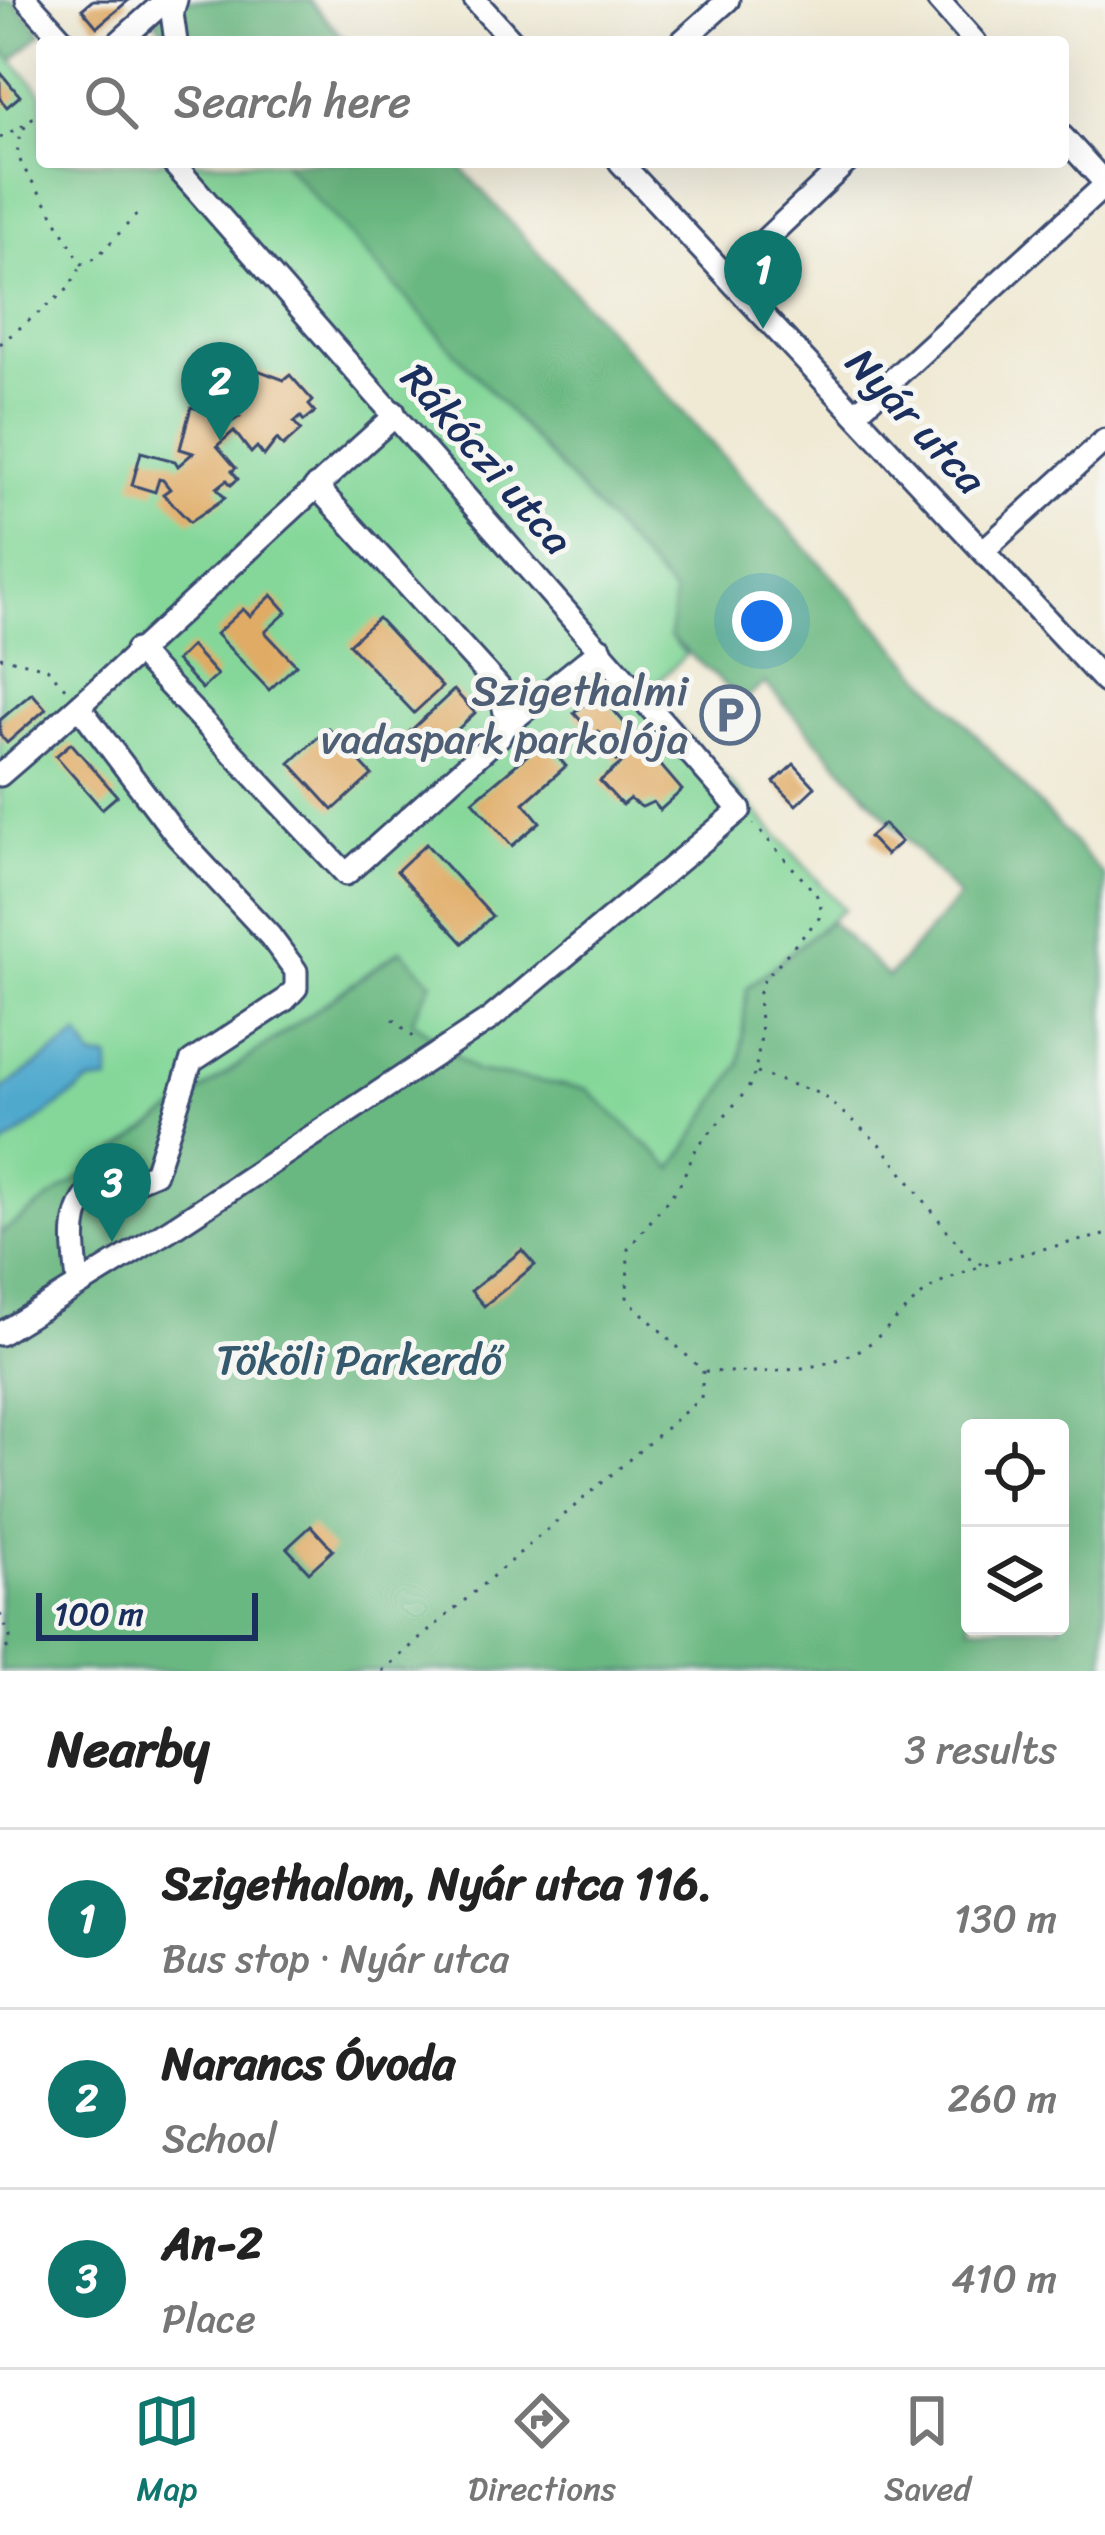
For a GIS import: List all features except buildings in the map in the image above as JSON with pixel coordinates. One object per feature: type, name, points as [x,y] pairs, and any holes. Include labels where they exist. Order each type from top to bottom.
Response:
[{"type":"street","points":[[26,0],[59,36]]},
{"type":"street","points":[[126,36],[166,0]]},
{"type":"street","points":[[175,36],[172,13],[176,0]]},
{"type":"street","points":[[476,0],[508,36]]},
{"type":"street","points":[[688,36],[728,0]]},
{"type":"street","points":[[938,0],[969,36]]},
{"type":"street","points":[[856,413],[1105,184],[1069,144]]},
{"type":"street","name":"Rákóczi utca","points":[[177,168],[740,810]]},
{"type":"street","name":"Nyár utca","points":[[626,168],[1105,682]]},
{"type":"street","points":[[727,277],[841,168]]},
{"type":"street","points":[[0,775],[83,709],[136,650],[394,412]]},
{"type":"street","points":[[983,551],[1105,440]]},
{"type":"street","points":[[136,650],[346,874],[499,737],[506,705],[499,687],[316,486]]},
{"type":"street","points":[[503,728],[601,649]]},
{"type":"street","points":[[78,1282],[72,1220],[98,1182],[109,1175],[138,1180],[155,1173],[191,1062],[296,988],[296,971],[270,936],[177,836],[83,709]]},
{"type":"street","points":[[0,1334],[174,1227],[490,1019],[740,810]]},
{"type":"path","points":[[0,139],[36,115]]},
{"type":"path","points":[[26,123],[18,146],[20,168],[82,264]]},
{"type":"path","points":[[0,344],[68,289],[82,264],[97,257],[140,212]]},
{"type":"path","points":[[0,657],[47,668],[83,709]]},
{"type":"path","points":[[740,810],[816,894],[819,918],[764,980],[758,995],[761,1036],[748,1089],[697,1147],[679,1186],[628,1249],[627,1299],[703,1371],[763,1375],[819,1364],[869,1345],[939,1282],[1105,1235]]},
{"type":"path","points":[[393,1019],[415,1035],[430,1058]]},
{"type":"path","points":[[755,1072],[821,1094],[881,1144],[967,1256],[985,1266]]},
{"type":"path","points":[[382,1671],[701,1398],[703,1371]]},
{"type":"path","points":[[0,1614],[10,1636],[10,1646],[0,1651]]},
{"type":"green space","points":[[0,0],[13,0],[42,33],[12,60],[0,47]]},
{"type":"green space","points":[[177,0],[309,0],[342,36],[169,36],[155,21]]},
{"type":"green space","points":[[0,47],[36,86],[36,168],[288,168],[675,595],[670,636],[686,655],[647,692],[844,909],[747,988],[740,1064],[673,1169],[587,1090],[475,1071],[411,1020],[431,982],[400,950],[0,1234],[0,1148],[89,1083],[109,1059],[93,1058],[79,1035],[0,1091]]},
{"type":"green space","name":"Tököli Parkerdő","points":[[288,168],[461,168],[1105,877],[1105,1671],[0,1671],[0,1234],[401,950],[432,982],[412,1020],[475,1071],[587,1089],[673,1169],[740,1064],[747,988],[830,921],[888,977],[959,897],[765,683],[743,701],[670,637],[674,594]]},
{"type":"water","points":[[79,1035],[93,1058],[109,1058],[109,1081],[89,1083],[0,1148],[0,1091]]},
{"type":"place","name":"Szigethalom, Nyár utca 116.","points":[[763,329]]},
{"type":"place","name":"Narancs Óvoda","points":[[220,441]]},
{"type":"place","name":"Szigethalmi vadaspark parkolója","points":[[730,715]]},
{"type":"place","name":"An-2","points":[[112,1242]]}]
